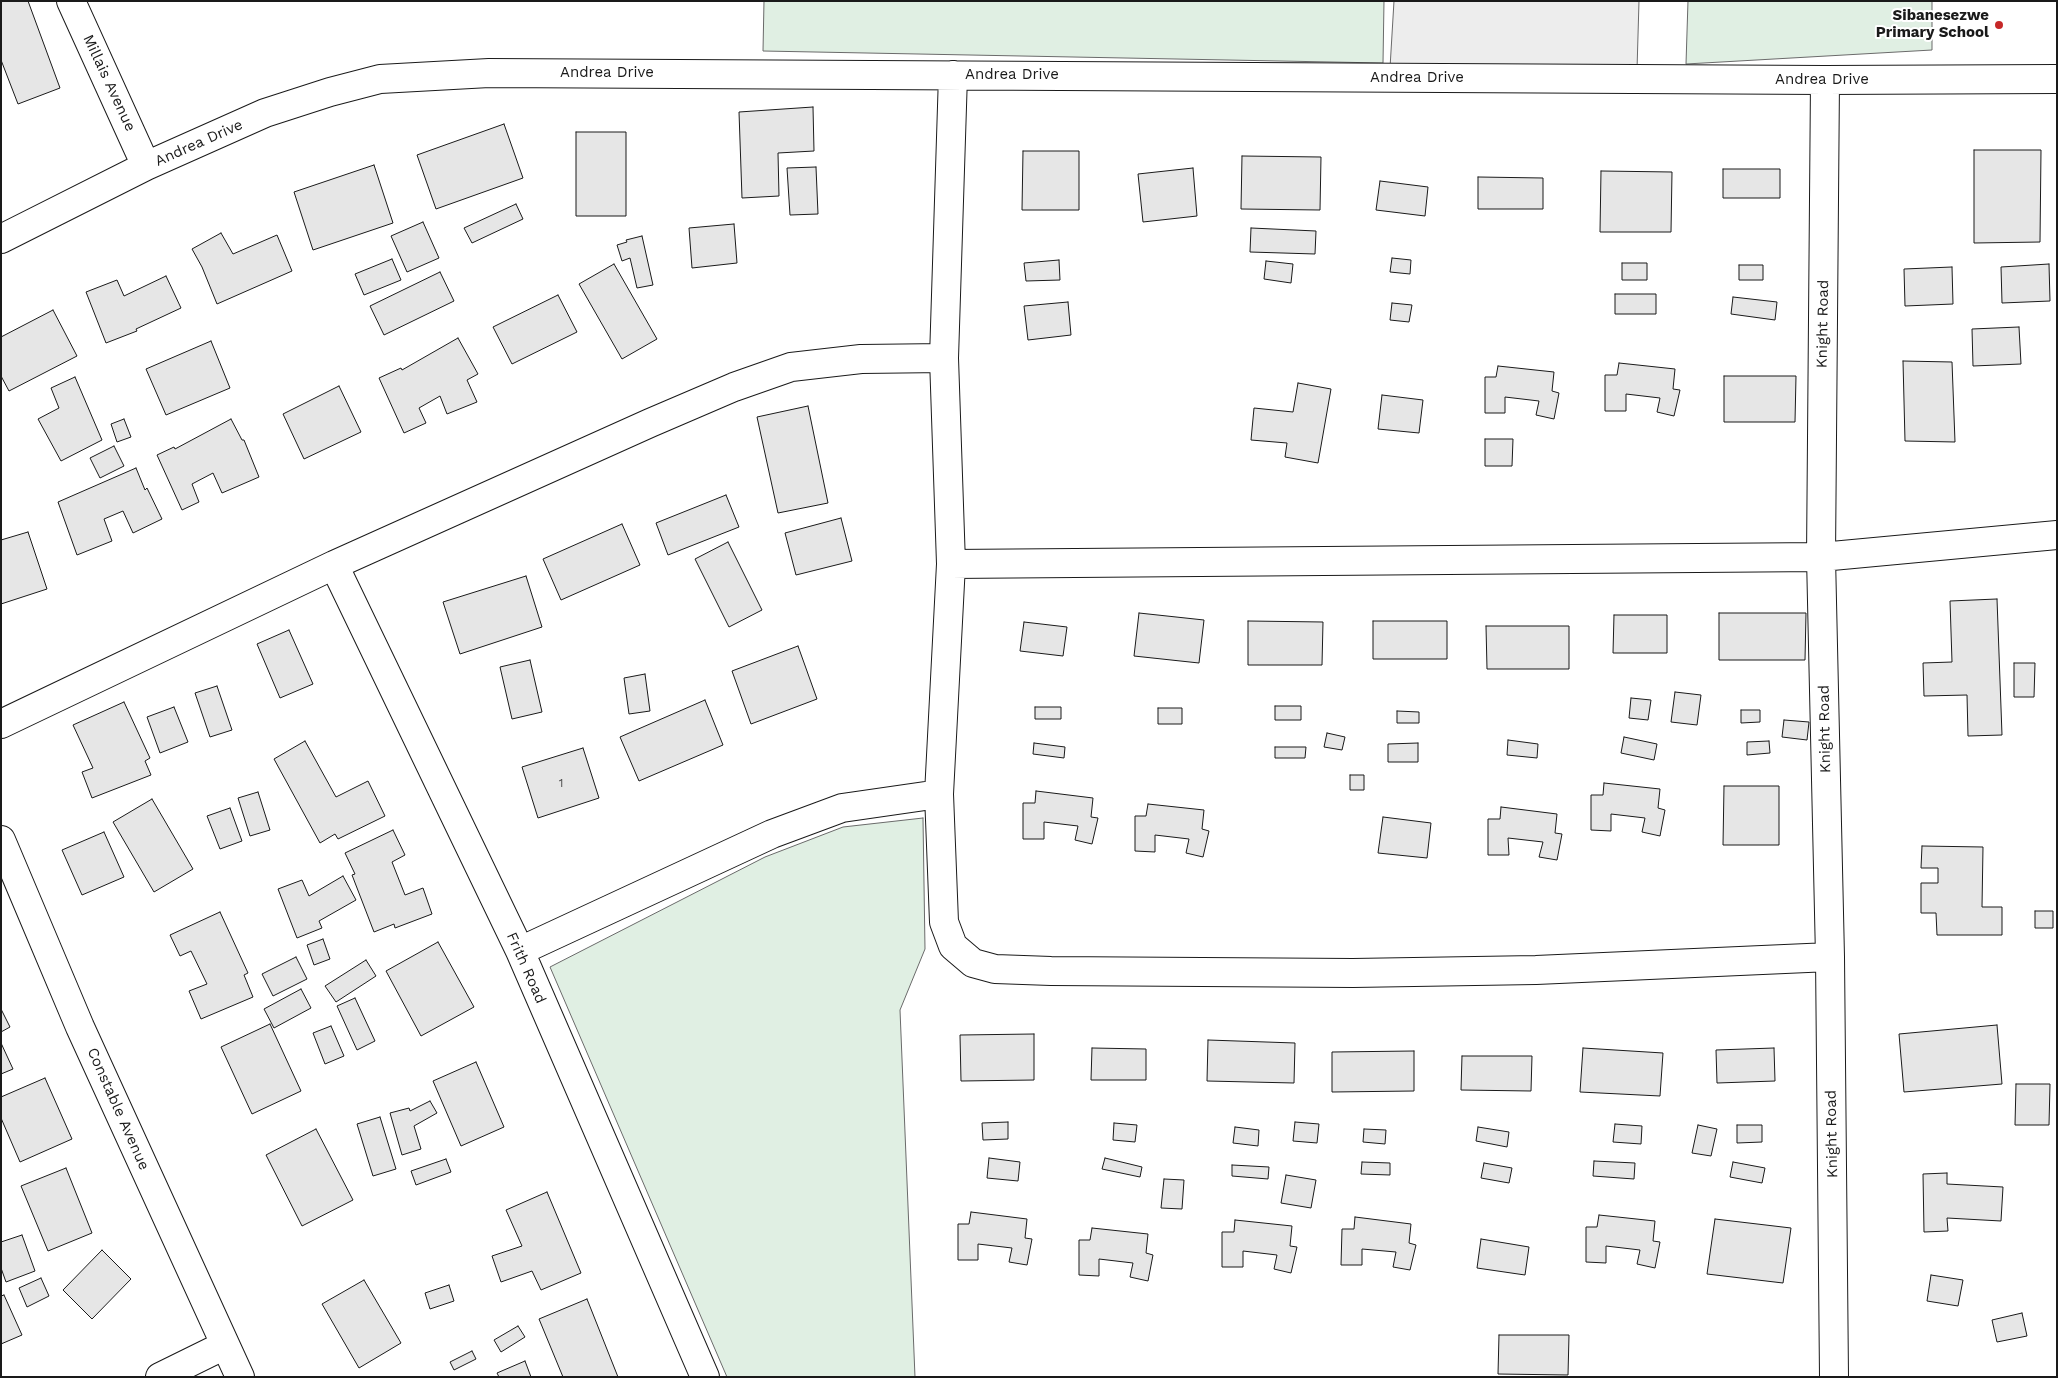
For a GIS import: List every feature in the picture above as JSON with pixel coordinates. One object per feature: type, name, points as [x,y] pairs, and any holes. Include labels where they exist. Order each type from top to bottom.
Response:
[{"type":"street","name":"Millais Avenue","points":[[71,1],[146,166]]},
{"type":"street","name":"Andrea Drive","points":[[1,239],[146,166],[265,113],[330,92],[380,79],[489,73],[1825,80],[2057,79]]},
{"type":"street","points":[[953,75],[944,358],[951,564],[939,794],[944,922],[953,946],[973,963],[995,969],[1051,971],[1353,973],[1536,970],[1830,957]]},
{"type":"street","name":"Knight Road","points":[[1825,80],[1821,557],[1830,957],[1834,1377]]},
{"type":"street","points":[[1,724],[334,566],[734,387],[791,367],[861,359],[944,358]]},
{"type":"street","points":[[951,564],[1821,557],[2057,535]]},
{"type":"street","name":"Frith Road","points":[[334,566],[520,951],[705,1377]]},
{"type":"street","points":[[520,951],[772,834],[842,808],[939,794]]},
{"type":"street","name":"Constable Avenue","points":[[1,840],[80,1027],[240,1377]]},
{"type":"street","points":[[160,1377],[224,1345]]},
{"type":"green space","points":[[764,1],[1384,1],[1383,63],[763,51]]},
{"type":"green space","points":[[1688,1],[1932,1],[1932,50],[1686,64]]},
{"type":"green space","points":[[923,818],[925,949],[900,1010],[915,1377],[727,1377],[550,967],[765,857],[843,827]]},
{"type":"shaded area","points":[[1394,1],[1639,1],[1637,70],[1390,68]]},
{"type":"building","points":[[1,1],[28,1],[60,88],[18,104],[1,60]]},
{"type":"building","points":[[813,107],[814,151],[778,153],[779,196],[742,198],[739,112]]},
{"type":"building","points":[[504,124],[523,178],[436,209],[417,155]]},
{"type":"building","points":[[576,132],[626,132],[626,216],[576,216]]},
{"type":"building","points":[[1974,150],[2041,150],[2040,242],[1974,243]]},
{"type":"building","points":[[1023,151],[1079,151],[1079,210],[1022,210]]},
{"type":"building","points":[[1242,156],[1321,157],[1320,210],[1241,209]]},
{"type":"building","points":[[374,165],[393,223],[313,250],[294,192]]},
{"type":"building","points":[[816,167],[818,214],[790,215],[787,168]]},
{"type":"building","points":[[1193,168],[1197,216],[1143,222],[1138,174]]},
{"type":"building","points":[[1723,169],[1780,169],[1780,198],[1723,198]]},
{"type":"building","points":[[1601,171],[1672,172],[1671,232],[1600,232]]},
{"type":"building","points":[[1478,177],[1543,178],[1543,209],[1478,209]]},
{"type":"building","points":[[1380,181],[1428,187],[1425,216],[1376,210]]},
{"type":"building","points":[[516,204],[523,219],[472,243],[464,228]]},
{"type":"building","points":[[423,222],[439,258],[407,272],[391,236]]},
{"type":"building","points":[[734,224],[737,263],[692,268],[689,228]]},
{"type":"building","points":[[1251,228],[1316,231],[1315,254],[1250,252]]},
{"type":"building","points":[[221,233],[233,254],[277,235],[292,271],[217,304],[202,267],[192,249]]},
{"type":"building","points":[[642,236],[653,285],[637,288],[630,258],[622,261],[617,245],[627,242],[626,240]]},
{"type":"building","points":[[1392,258],[1411,260],[1410,274],[1390,272]]},
{"type":"building","points":[[392,259],[401,280],[364,295],[355,274]]},
{"type":"building","points":[[1059,260],[1060,280],[1026,281],[1024,263]]},
{"type":"building","points":[[1266,261],[1293,264],[1291,283],[1264,279]]},
{"type":"building","points":[[1622,263],[1647,263],[1647,280],[1622,280]]},
{"type":"building","points":[[614,264],[657,339],[622,359],[579,284]]},
{"type":"building","points":[[2049,264],[2050,301],[2002,303],[2001,267]]},
{"type":"building","points":[[1739,265],[1763,265],[1763,280],[1739,280]]},
{"type":"building","points":[[1952,267],[1953,304],[1905,306],[1904,269]]},
{"type":"building","points":[[440,272],[454,301],[384,335],[370,306]]},
{"type":"building","points":[[166,276],[181,308],[136,329],[137,331],[106,343],[86,292],[117,280],[124,296]]},
{"type":"building","points":[[1615,294],[1656,294],[1656,314],[1615,314]]},
{"type":"building","points":[[558,295],[577,332],[512,364],[493,327]]},
{"type":"building","points":[[1733,297],[1777,302],[1775,320],[1731,314]]},
{"type":"building","points":[[1068,302],[1071,335],[1028,340],[1024,306]]},
{"type":"building","points":[[1392,303],[1412,305],[1409,322],[1390,320]]},
{"type":"building","points":[[53,310],[77,356],[9,391],[1,376],[1,337]]},
{"type":"building","points":[[2019,327],[2021,364],[1973,366],[1972,329]]},
{"type":"building","points":[[458,338],[478,374],[467,380],[477,402],[447,414],[440,396],[419,408],[426,423],[404,433],[379,378],[401,368],[402,370]]},
{"type":"building","points":[[211,341],[230,388],[166,415],[146,369]]},
{"type":"building","points":[[1903,361],[1952,362],[1955,442],[1905,441]]},
{"type":"building","points":[[1619,363],[1675,369],[1673,389],[1680,390],[1674,416],[1657,412],[1660,398],[1626,394],[1626,411],[1605,411],[1605,375],[1617,375]]},
{"type":"building","points":[[1498,366],[1554,372],[1552,391],[1559,393],[1554,419],[1536,415],[1539,401],[1505,397],[1505,413],[1485,413],[1485,377],[1496,377]]},
{"type":"building","points":[[1724,376],[1796,376],[1795,422],[1724,422]]},
{"type":"building","points":[[75,377],[102,440],[61,461],[38,419],[59,408],[51,388]]},
{"type":"building","points":[[1298,383],[1331,389],[1318,463],[1285,457],[1287,443],[1251,440],[1254,408],[1293,412]]},
{"type":"building","points":[[339,386],[361,432],[304,459],[283,414]]},
{"type":"building","points":[[1382,395],[1423,400],[1419,433],[1378,429]]},
{"type":"building","points":[[808,406],[828,503],[778,513],[757,417]]},
{"type":"building","points":[[124,419],[131,437],[117,442],[111,424]]},
{"type":"building","points":[[231,419],[242,440],[244,440],[259,477],[222,493],[213,473],[192,484],[199,502],[182,510],[157,455],[174,447],[175,449]]},
{"type":"building","points":[[1485,439],[1513,439],[1512,466],[1485,466]]},
{"type":"building","points":[[114,446],[124,466],[100,478],[90,458]]},
{"type":"building","points":[[136,468],[145,490],[147,488],[162,519],[133,533],[123,511],[104,519],[112,541],[77,555],[58,502]]},
{"type":"building","points":[[726,495],[739,527],[668,555],[656,523]]},
{"type":"building","points":[[841,518],[852,561],[796,575],[785,533]]},
{"type":"building","points":[[622,524],[640,565],[561,600],[543,559]]},
{"type":"building","points":[[28,532],[47,589],[1,604],[1,540]]},
{"type":"building","points":[[728,542],[762,610],[729,627],[695,559]]},
{"type":"building","points":[[526,576],[542,627],[460,654],[443,602]]},
{"type":"building","points":[[1997,599],[2002,735],[1968,736],[1967,695],[1924,696],[1923,663],[1952,662],[1950,601]]},
{"type":"building","points":[[1139,613],[1204,620],[1199,663],[1134,656]]},
{"type":"building","points":[[1719,613],[1806,613],[1805,660],[1719,660]]},
{"type":"building","points":[[1614,615],[1667,615],[1667,653],[1613,653]]},
{"type":"building","points":[[1248,621],[1323,622],[1322,665],[1248,665]]},
{"type":"building","points":[[1373,621],[1447,621],[1447,659],[1373,659]]},
{"type":"building","points":[[1024,622],[1067,627],[1063,656],[1020,651]]},
{"type":"building","points":[[1486,626],[1569,626],[1569,669],[1487,669]]},
{"type":"building","points":[[289,630],[313,684],[280,698],[257,644]]},
{"type":"building","points":[[798,646],[817,699],[751,724],[732,671]]},
{"type":"building","points":[[530,660],[542,712],[512,719],[500,667]]},
{"type":"building","points":[[2014,663],[2035,663],[2034,697],[2014,697]]},
{"type":"building","points":[[645,674],[650,711],[629,714],[624,678]]},
{"type":"building","points":[[217,686],[232,730],[210,737],[195,693]]},
{"type":"building","points":[[1675,692],[1701,695],[1697,725],[1671,722]]},
{"type":"building","points":[[1631,698],[1651,700],[1648,720],[1629,718]]},
{"type":"building","points":[[705,700],[723,745],[639,781],[620,737]]},
{"type":"building","points":[[124,702],[150,758],[145,761],[151,775],[92,798],[82,772],[93,768],[73,725]]},
{"type":"building","points":[[1275,706],[1301,706],[1301,720],[1275,720]]},
{"type":"building","points":[[174,707],[188,742],[160,753],[147,717]]},
{"type":"building","points":[[1035,707],[1061,707],[1061,719],[1035,719]]},
{"type":"building","points":[[1158,708],[1182,708],[1182,724],[1158,724]]},
{"type":"building","points":[[1741,710],[1760,710],[1760,722],[1741,723]]},
{"type":"building","points":[[1397,711],[1419,712],[1419,723],[1397,723]]},
{"type":"building","points":[[1784,720],[1809,722],[1807,740],[1782,737]]},
{"type":"building","points":[[1327,733],[1345,737],[1342,750],[1324,747]]},
{"type":"building","points":[[1624,737],[1657,744],[1654,760],[1621,753]]},
{"type":"building","points":[[1508,740],[1538,744],[1537,758],[1507,755]]},
{"type":"building","points":[[305,741],[336,797],[368,781],[385,816],[338,839],[335,834],[320,843],[274,759]]},
{"type":"building","points":[[1769,741],[1770,753],[1747,755],[1747,742]]},
{"type":"building","points":[[1034,743],[1065,747],[1064,758],[1033,754]]},
{"type":"building","points":[[1418,743],[1418,762],[1388,762],[1388,744]]},
{"type":"building","points":[[1275,747],[1306,747],[1305,758],[1275,758]]},
{"type":"building","points":[[583,748],[599,798],[538,818],[522,767]]},
{"type":"building","points":[[1350,775],[1364,775],[1364,790],[1350,790]]},
{"type":"building","points":[[1604,783],[1660,789],[1658,808],[1665,810],[1660,836],[1642,832],[1645,818],[1611,814],[1611,831],[1591,830],[1591,795],[1603,795]]},
{"type":"building","points":[[1724,786],[1779,786],[1779,845],[1723,845]]},
{"type":"building","points":[[1036,791],[1093,798],[1091,817],[1098,818],[1092,844],[1075,840],[1078,826],[1044,822],[1044,839],[1023,839],[1023,803],[1035,803]]},
{"type":"building","points":[[258,792],[270,830],[250,836],[238,798]]},
{"type":"building","points":[[152,799],[193,869],[154,892],[113,822]]},
{"type":"building","points":[[1148,804],[1204,810],[1202,829],[1209,831],[1203,857],[1186,853],[1189,839],[1155,835],[1155,852],[1135,851],[1135,816],[1146,816]]},
{"type":"building","points":[[1501,807],[1557,814],[1555,833],[1562,834],[1557,860],[1539,857],[1543,842],[1508,838],[1509,855],[1488,855],[1488,819],[1500,819]]},
{"type":"building","points":[[230,808],[242,841],[220,849],[207,816]]},
{"type":"building","points":[[1383,817],[1431,823],[1427,858],[1378,853]]},
{"type":"building","points":[[393,830],[405,855],[392,862],[405,895],[423,888],[432,914],[395,928],[394,924],[374,932],[352,875],[355,874],[345,853]]},
{"type":"building","points":[[104,832],[124,877],[82,895],[62,850]]},
{"type":"building","points":[[1922,846],[1983,847],[1982,907],[2002,907],[2002,935],[1937,935],[1936,913],[1921,913],[1921,883],[1938,883],[1938,868],[1921,868]]},
{"type":"building","points":[[343,876],[356,900],[319,921],[322,928],[297,938],[278,889],[302,880],[309,896]]},
{"type":"building","points":[[2035,911],[2053,911],[2053,928],[2035,928]]},
{"type":"building","points":[[220,912],[248,973],[244,975],[253,997],[201,1019],[189,991],[207,984],[191,951],[180,956],[170,935]]},
{"type":"building","points":[[323,939],[330,959],[314,965],[307,945]]},
{"type":"building","points":[[438,942],[474,1007],[421,1036],[386,971]]},
{"type":"building","points":[[296,957],[307,979],[273,996],[262,974]]},
{"type":"building","points":[[366,960],[376,976],[336,1002],[325,986]]},
{"type":"building","points":[[301,989],[311,1008],[274,1028],[264,1009]]},
{"type":"building","points":[[355,998],[375,1041],[357,1050],[337,1006]]},
{"type":"building","points":[[1,1009],[10,1027],[1,1032]]},
{"type":"building","points":[[270,1024],[301,1091],[252,1114],[221,1047]]},
{"type":"building","points":[[1997,1025],[2002,1084],[1904,1092],[1899,1034]]},
{"type":"building","points":[[331,1026],[344,1056],[325,1064],[313,1033]]},
{"type":"building","points":[[1034,1034],[1034,1080],[961,1081],[960,1035]]},
{"type":"building","points":[[1208,1040],[1295,1043],[1294,1083],[1207,1081]]},
{"type":"building","points":[[1,1043],[13,1069],[1,1074]]},
{"type":"building","points":[[1092,1048],[1146,1049],[1146,1080],[1091,1080]]},
{"type":"building","points":[[1583,1048],[1663,1053],[1660,1096],[1580,1092]]},
{"type":"building","points":[[1774,1048],[1775,1081],[1717,1083],[1716,1050]]},
{"type":"building","points":[[1414,1051],[1414,1091],[1332,1092],[1332,1052]]},
{"type":"building","points":[[1462,1056],[1532,1056],[1531,1091],[1461,1090]]},
{"type":"building","points":[[476,1062],[504,1127],[461,1146],[433,1081]]},
{"type":"building","points":[[45,1078],[72,1139],[20,1162],[1,1118],[1,1097]]},
{"type":"building","points":[[2016,1084],[2050,1084],[2049,1125],[2015,1125]]},
{"type":"building","points":[[430,1101],[437,1113],[414,1126],[421,1149],[402,1155],[390,1113],[409,1108],[410,1111]]},
{"type":"building","points":[[380,1117],[396,1169],[373,1176],[357,1124]]},
{"type":"building","points":[[1008,1122],[1008,1139],[983,1140],[982,1123]]},
{"type":"building","points":[[1295,1122],[1319,1124],[1317,1143],[1293,1141]]},
{"type":"building","points":[[1114,1123],[1137,1125],[1135,1142],[1113,1140]]},
{"type":"building","points":[[1615,1124],[1642,1126],[1641,1144],[1613,1142]]},
{"type":"building","points":[[1698,1125],[1717,1129],[1711,1156],[1692,1153]]},
{"type":"building","points":[[1737,1125],[1762,1125],[1762,1142],[1737,1143]]},
{"type":"building","points":[[1235,1127],[1259,1130],[1258,1146],[1233,1143]]},
{"type":"building","points":[[1478,1127],[1509,1132],[1507,1147],[1476,1141]]},
{"type":"building","points":[[316,1129],[353,1200],[302,1226],[266,1155]]},
{"type":"building","points":[[1364,1129],[1386,1130],[1385,1144],[1363,1142]]},
{"type":"building","points":[[989,1158],[1020,1162],[1018,1181],[987,1178]]},
{"type":"building","points":[[1105,1158],[1142,1167],[1140,1177],[1102,1169]]},
{"type":"building","points":[[446,1159],[451,1172],[416,1185],[411,1171]]},
{"type":"building","points":[[1594,1161],[1635,1163],[1634,1179],[1593,1176]]},
{"type":"building","points":[[1362,1162],[1390,1163],[1390,1175],[1361,1174]]},
{"type":"building","points":[[1733,1162],[1765,1168],[1762,1183],[1730,1177]]},
{"type":"building","points":[[1484,1163],[1512,1168],[1509,1183],[1481,1178]]},
{"type":"building","points":[[1232,1165],[1269,1167],[1268,1179],[1232,1176]]},
{"type":"building","points":[[66,1168],[92,1233],[48,1251],[21,1186]]},
{"type":"building","points":[[1947,1173],[1947,1184],[2003,1187],[2001,1221],[1947,1218],[1948,1231],[1924,1232],[1923,1174]]},
{"type":"building","points":[[1286,1175],[1316,1180],[1311,1208],[1281,1203]]},
{"type":"building","points":[[1164,1179],[1184,1180],[1182,1209],[1161,1208]]},
{"type":"building","points":[[547,1192],[581,1273],[541,1290],[532,1271],[501,1282],[492,1256],[522,1246],[506,1210]]},
{"type":"building","points":[[971,1212],[1027,1219],[1025,1238],[1032,1239],[1027,1265],[1009,1262],[1012,1248],[978,1244],[978,1260],[958,1260],[958,1224],[969,1224]]},
{"type":"building","points":[[1599,1215],[1655,1221],[1653,1241],[1660,1242],[1655,1268],[1637,1264],[1640,1250],[1606,1246],[1606,1263],[1586,1262],[1586,1227],[1597,1227]]},
{"type":"building","points":[[1355,1217],[1411,1224],[1409,1243],[1416,1245],[1410,1270],[1393,1267],[1396,1252],[1362,1249],[1362,1265],[1341,1265],[1342,1229],[1354,1229]]},
{"type":"building","points":[[1715,1219],[1791,1228],[1783,1283],[1707,1274]]},
{"type":"building","points":[[1235,1220],[1292,1226],[1290,1246],[1297,1247],[1291,1273],[1274,1269],[1277,1255],[1243,1251],[1243,1267],[1222,1267],[1222,1232],[1234,1232]]},
{"type":"building","points":[[1092,1228],[1148,1234],[1146,1253],[1153,1255],[1148,1281],[1130,1277],[1133,1263],[1099,1259],[1099,1276],[1079,1275],[1079,1240],[1090,1240]]},
{"type":"building","points":[[22,1235],[35,1271],[6,1282],[1,1268],[1,1242]]},
{"type":"building","points":[[1481,1239],[1529,1247],[1525,1275],[1477,1268]]},
{"type":"building","points":[[102,1250],[131,1279],[92,1319],[63,1290]]},
{"type":"building","points":[[1931,1275],[1963,1280],[1958,1306],[1927,1301]]},
{"type":"building","points":[[41,1278],[49,1296],[27,1307],[19,1288]]},
{"type":"building","points":[[364,1280],[401,1343],[359,1368],[322,1304]]},
{"type":"building","points":[[449,1285],[454,1301],[430,1309],[425,1293]]},
{"type":"building","points":[[4,1295],[22,1335],[1,1344],[1,1296]]},
{"type":"building","points":[[587,1299],[618,1377],[563,1377],[539,1319]]},
{"type":"building","points":[[2022,1313],[2027,1336],[1997,1342],[1992,1320]]},
{"type":"building","points":[[518,1326],[525,1337],[501,1352],[494,1340]]},
{"type":"building","points":[[1499,1335],[1569,1335],[1568,1375],[1498,1374]]},
{"type":"building","points":[[472,1351],[476,1359],[454,1370],[450,1362]]},
{"type":"building","points":[[525,1361],[531,1377],[499,1377],[497,1373]]},
{"type":"place","name":"Sibanesezwe Primary School","points":[[1999,25]]}]
